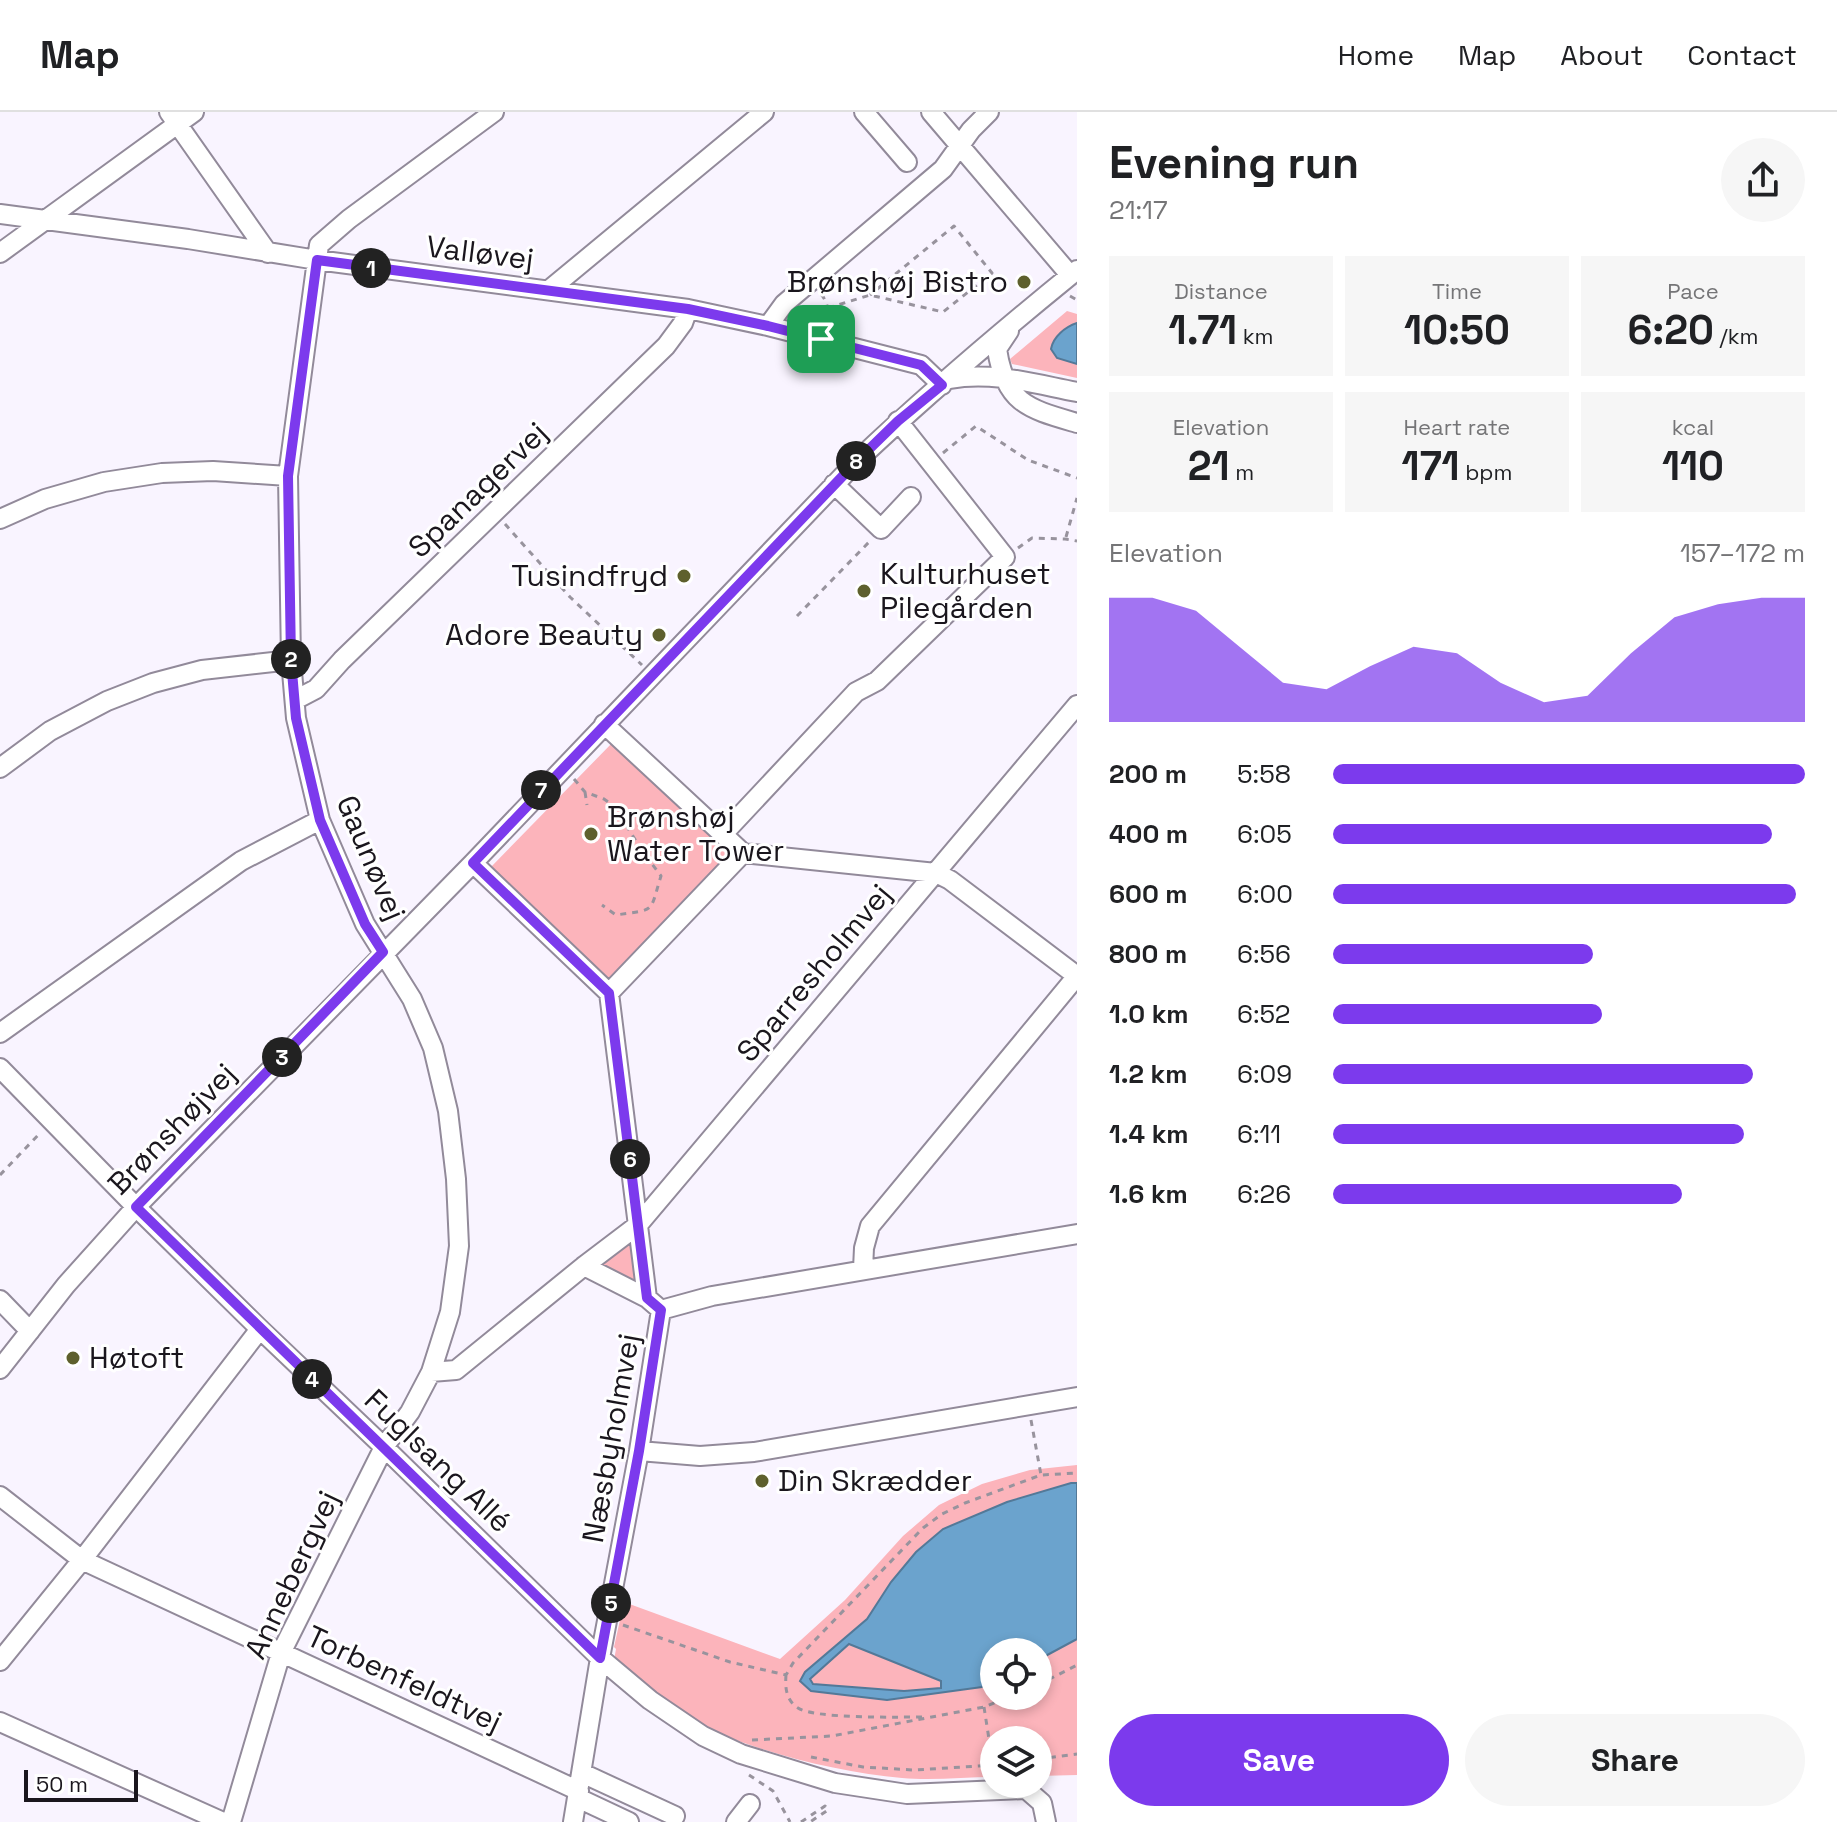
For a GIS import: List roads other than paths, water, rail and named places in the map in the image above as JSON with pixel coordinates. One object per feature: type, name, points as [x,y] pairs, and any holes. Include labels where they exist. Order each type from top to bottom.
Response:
[{"type":"street","points":[[0,253],[173,118],[194,112]]},
{"type":"street","points":[[317,260],[319,245],[349,219],[494,112]]},
{"type":"street","points":[[549,290],[764,112]]},
{"type":"street","points":[[864,112],[907,162]]},
{"type":"street","points":[[931,112],[1074,272]]},
{"type":"street","points":[[768,326],[784,304],[943,169],[971,130],[989,112]]},
{"type":"street","points":[[173,118],[268,253]]},
{"type":"street","name":"Valløvej","points":[[0,214],[688,309],[921,365],[946,382]]},
{"type":"street","name":"Gaunøvej","points":[[317,260],[288,476],[291,660],[296,718],[320,820],[365,924],[412,999],[433,1048],[448,1111],[456,1179],[459,1246],[450,1312],[431,1372],[410,1412],[384,1447]]},
{"type":"street","name":"Brønshøjvej","points":[[0,1369],[66,1285],[136,1207],[473,863],[834,484],[898,421],[1012,321],[1025,314],[1074,272]]},
{"type":"street","name":"Spanagervej","points":[[295,700],[316,689],[342,660],[666,346],[683,323],[688,309]]},
{"type":"street","points":[[1025,314],[997,349],[1003,377],[1013,396],[1038,412],[1077,423]]},
{"type":"street","points":[[946,382],[972,375],[1003,377],[1077,392]]},
{"type":"street","points":[[723,834],[856,692],[877,681],[1005,557],[898,421]]},
{"type":"street","points":[[0,519],[45,499],[104,482],[162,473],[213,471],[288,476]]},
{"type":"street","points":[[834,484],[881,529],[911,497]]},
{"type":"street","points":[[0,768],[50,731],[107,701],[153,683],[202,670],[291,660]]},
{"type":"street","name":"Sparresholmvej","points":[[431,1372],[456,1370],[638,1225],[1077,705]]},
{"type":"street","points":[[604,724],[743,853],[936,873],[950,880],[1077,976],[870,1226],[863,1269]]},
{"type":"street","points":[[0,1033],[241,861],[320,820]]},
{"type":"street","points":[[473,863],[609,993],[743,853]]},
{"type":"street","name":"Næsbyholmvej","points":[[573,1822],[639,1451],[654,1304],[638,1225],[609,993]]},
{"type":"street","name":"Fuglsang Allé","points":[[0,1068],[260,1329],[600,1658],[650,1700],[703,1736],[741,1754],[835,1783],[907,1794],[1026,1789],[1042,1803],[1046,1822]]},
{"type":"street","points":[[584,1266],[654,1304],[1077,1234]]},
{"type":"street","points":[[0,1300],[30,1331]]},
{"type":"street","points":[[0,1661],[260,1329]]},
{"type":"street","points":[[639,1451],[700,1456],[754,1452],[1077,1397]]},
{"type":"street","name":"Annebergvej","points":[[231,1822],[281,1653],[384,1447]]},
{"type":"street","name":"Torbenfeldtvej","points":[[0,1496],[82,1560],[580,1787]]},
{"type":"street","points":[[0,1722],[223,1822]]},
{"type":"street","points":[[580,1787],[675,1816]]},
{"type":"street","points":[[580,1787],[629,1822]]},
{"type":"street","points":[[736,1822],[750,1804]]},
{"type":"water","points":[[1077,323],[1077,364],[1057,358],[1051,349],[1060,333]]},
{"type":"water","points":[[1077,1483],[1077,1639],[1052,1652],[1052,1638],[980,1638],[980,1687],[887,1700],[811,1691],[800,1681],[805,1672],[867,1619],[891,1582],[916,1552],[943,1529],[1007,1502]],"holes":[[[849,1644],[941,1681],[941,1688],[904,1691],[813,1684],[810,1679]]]},
{"type":"place","name":"Brønshøj Bistro","points":[[1024,282]]},
{"type":"place","name":"Tusindfryd","points":[[684,576]]},
{"type":"place","name":"Kulturhuset Pilegården","points":[[864,591]]},
{"type":"place","name":"Adore Beauty","points":[[659,635]]},
{"type":"place","name":"Brønshøj Water Tower","points":[[591,834]]},
{"type":"place","name":"Høtoft","points":[[73,1358]]},
{"type":"place","name":"Din Skrædder","points":[[762,1481]]}]
